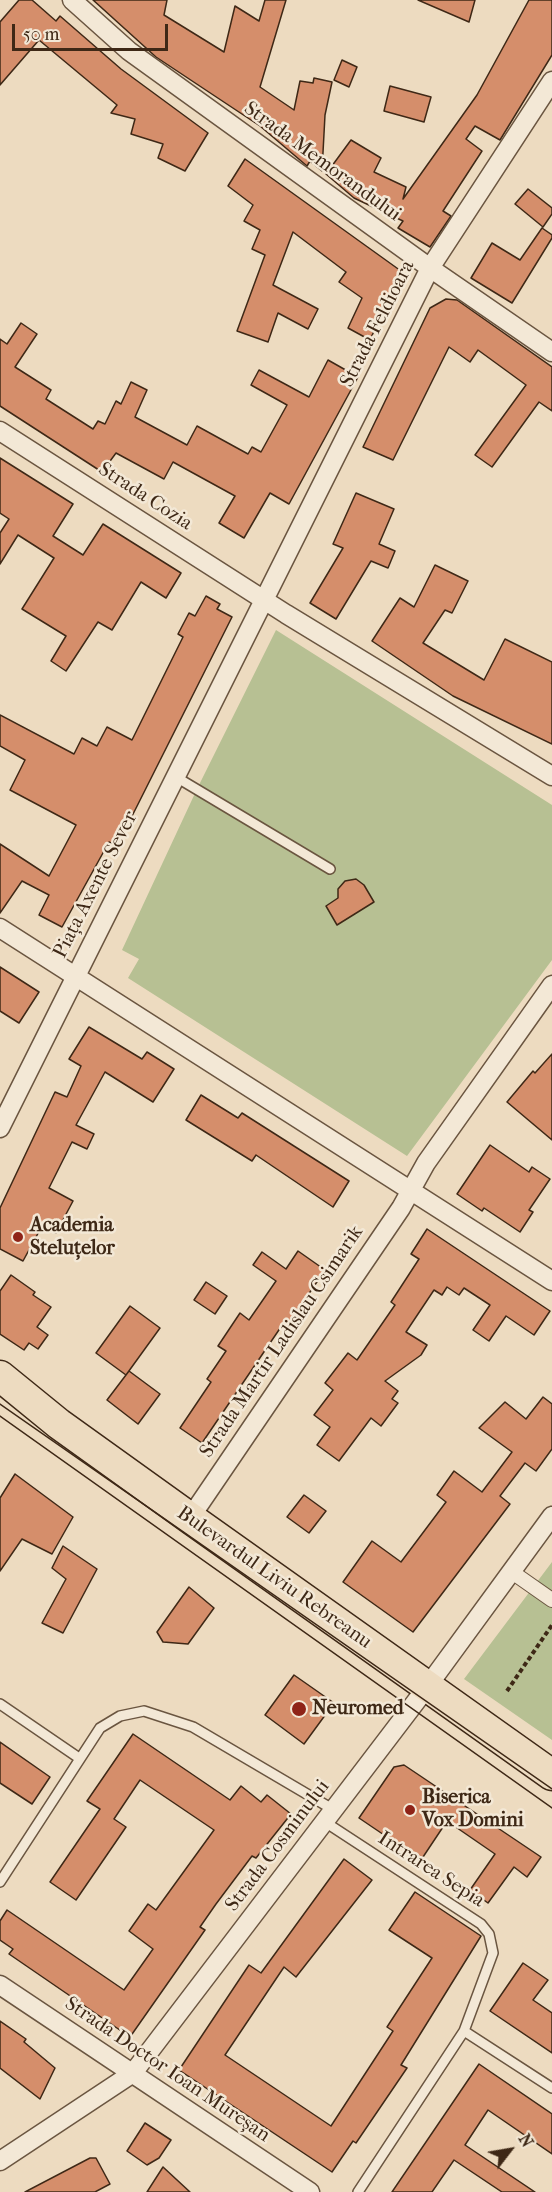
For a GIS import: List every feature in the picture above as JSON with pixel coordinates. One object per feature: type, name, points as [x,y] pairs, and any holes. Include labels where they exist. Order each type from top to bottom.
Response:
[{"type":"main road","name":"Bulevardul Liviu Rebreanu","points":[[0,1377],[59,1424],[552,1775]]},
{"type":"street","name":"Strada Memorandului","points":[[72,0],[129,51],[430,268],[552,352]]},
{"type":"street","name":"Strada Feldioara","points":[[266,601],[430,268],[552,81]]},
{"type":"street","name":"Strada Cozia","points":[[0,431],[266,601]]},
{"type":"street","points":[[266,601],[552,776]]},
{"type":"street","name":"Piața Axente Sever","points":[[266,601],[75,976],[552,1281]]},
{"type":"street","points":[[0,928],[75,976],[0,1128]]},
{"type":"street","points":[[411,1191],[426,1163],[552,985]]},
{"type":"street","name":"Strada Martir Ladislau Csimarik","points":[[190,1518],[411,1191]]},
{"type":"street","name":"Strada Cosminului","points":[[0,2161],[133,2073],[404,1718],[552,1516]]},
{"type":"street","points":[[512,1572],[552,1600]]},
{"type":"street","name":"Strada Doctor Ioan Mureșan","points":[[0,1985],[310,2192]]},
{"type":"lane","points":[[176,777],[330,869]]},
{"type":"lane","points":[[0,1704],[79,1758]]},
{"type":"lane","name":"Intrarea Sepia","points":[[0,1882],[100,1728],[120,1716],[144,1711],[193,1727],[329,1816],[481,1924],[489,1934],[493,1953],[464,2031],[358,2192]]},
{"type":"lane","points":[[464,2031],[552,2088]]},
{"type":"path","points":[[507,1691],[552,1625]]},
{"type":"green space","points":[[276,630],[552,805],[552,960],[407,1156],[128,978],[139,959],[122,950],[197,789]]},
{"type":"green space","points":[[552,1562],[552,1740],[464,1679]]},
{"type":"building","points":[[19,0],[32,0],[56,21],[60,16],[121,69],[208,133],[185,171],[158,158],[163,144],[131,134],[135,119],[111,113],[117,105],[39,40],[0,85],[0,22]]},
{"type":"building","points":[[93,0],[167,0],[164,15],[224,52],[235,6],[259,21],[265,0],[286,0],[260,87],[294,110],[300,81],[313,83],[314,78],[332,82],[325,115],[322,171],[310,161],[307,166],[260,126],[156,57]]},
{"type":"building","points":[[418,0],[475,0],[469,22]]},
{"type":"building","points":[[529,0],[552,0],[552,55],[500,140],[475,126],[466,139],[482,151],[443,211],[451,216],[430,247],[398,228],[403,221],[354,198],[326,174],[351,140],[381,158],[374,172],[406,187],[403,199],[477,95]]},
{"type":"building","points":[[342,60],[357,67],[349,87],[334,80]]},
{"type":"building","points":[[390,86],[431,97],[424,122],[384,111]]},
{"type":"building","points":[[245,159],[401,271],[370,340],[348,328],[362,298],[339,282],[346,272],[293,232],[273,285],[318,309],[308,329],[278,313],[268,342],[237,331],[265,255],[252,249],[260,230],[244,221],[253,205],[228,186]]},
{"type":"building","points":[[528,189],[552,208],[552,214],[543,227],[515,204]]},
{"type":"building","points":[[542,228],[552,235],[552,238],[512,303],[471,278],[492,243],[520,260]]},
{"type":"building","points":[[446,299],[457,300],[552,367],[552,411],[539,402],[492,467],[475,455],[526,385],[478,350],[470,362],[449,347],[393,460],[363,447],[430,308]]},
{"type":"building","points":[[21,323],[37,334],[15,367],[51,390],[46,399],[93,429],[98,421],[105,424],[116,401],[121,404],[131,382],[147,390],[135,417],[187,445],[197,426],[248,454],[252,447],[261,452],[287,405],[251,385],[259,370],[309,397],[328,360],[358,377],[289,504],[270,493],[244,538],[219,523],[235,496],[173,462],[164,479],[116,453],[102,472],[0,406],[0,339],[7,344]]},
{"type":"building","points":[[0,458],[73,504],[53,536],[83,555],[103,524],[181,573],[166,598],[141,582],[112,630],[98,622],[66,671],[51,661],[66,636],[22,609],[54,558],[18,535],[0,564],[0,533],[9,519],[0,513]]},
{"type":"building","points":[[356,493],[394,509],[379,544],[395,551],[388,568],[371,561],[336,619],[310,603],[343,548],[333,544]]},
{"type":"building","points":[[435,565],[468,581],[452,613],[445,610],[423,643],[484,680],[505,639],[552,662],[552,744],[453,696],[372,641],[400,598],[414,607]]},
{"type":"building","points":[[206,596],[220,604],[217,609],[232,617],[117,846],[109,842],[62,927],[39,915],[49,895],[22,881],[0,913],[0,844],[49,876],[76,825],[10,790],[25,760],[0,746],[0,715],[74,754],[82,738],[97,746],[107,727],[132,740],[183,637],[178,634],[189,613],[195,616]]},
{"type":"building","points":[[356,879],[364,885],[374,902],[337,925],[326,906],[338,898],[338,889],[345,881]]},
{"type":"building","points":[[0,967],[39,992],[19,1023],[0,1011]]},
{"type":"building","points":[[89,1027],[142,1059],[147,1052],[174,1069],[153,1102],[105,1072],[76,1125],[94,1134],[87,1149],[72,1142],[49,1188],[73,1201],[56,1233],[42,1226],[23,1261],[0,1249],[0,1208],[55,1092],[67,1097],[81,1066],[69,1059]]},
{"type":"building","points":[[552,1054],[552,1140],[507,1102],[533,1071],[535,1073]]},
{"type":"building","points":[[201,1095],[238,1118],[242,1113],[349,1181],[333,1207],[256,1155],[252,1161],[186,1120]]},
{"type":"building","points":[[490,1145],[529,1172],[532,1167],[550,1179],[529,1210],[533,1212],[520,1232],[484,1208],[482,1211],[457,1194]]},
{"type":"building","points":[[427,1229],[550,1311],[534,1335],[506,1316],[489,1341],[473,1330],[490,1305],[464,1288],[459,1295],[447,1287],[442,1295],[434,1290],[406,1332],[427,1345],[421,1355],[385,1381],[398,1391],[392,1399],[398,1403],[381,1426],[371,1418],[339,1461],[317,1445],[330,1427],[314,1415],[333,1390],[325,1383],[348,1353],[357,1360],[395,1305],[391,1302],[419,1259],[411,1254]]},
{"type":"building","points":[[298,1251],[325,1270],[289,1323],[285,1321],[202,1443],[180,1428],[211,1382],[207,1379],[226,1351],[218,1346],[240,1313],[249,1320],[276,1281],[253,1265],[262,1252],[286,1269]]},
{"type":"building","points":[[11,1275],[35,1292],[33,1295],[51,1307],[37,1327],[48,1335],[38,1349],[29,1343],[24,1350],[0,1334],[0,1291]]},
{"type":"building","points":[[206,1282],[227,1296],[215,1314],[194,1300]]},
{"type":"building","points":[[130,1306],[160,1328],[126,1375],[96,1353]]},
{"type":"building","points":[[129,1371],[160,1394],[138,1424],[107,1400]]},
{"type":"building","points":[[543,1397],[552,1404],[552,1449],[536,1471],[525,1463],[500,1496],[510,1504],[413,1632],[343,1582],[372,1541],[401,1562],[446,1502],[437,1495],[454,1471],[482,1492],[512,1452],[479,1428],[505,1402],[526,1419]]},
{"type":"building","points":[[15,1474],[73,1517],[52,1554],[22,1539],[0,1571],[0,1498]]},
{"type":"building","points":[[304,1495],[326,1511],[309,1533],[287,1517]]},
{"type":"building","points":[[63,1546],[97,1569],[63,1633],[42,1623],[66,1579],[52,1568]]},
{"type":"building","points":[[189,1587],[214,1608],[188,1644],[163,1642],[157,1632]]},
{"type":"building","name":"Neuromed","points":[[294,1675],[334,1703],[304,1744],[265,1715]]},
{"type":"building","points":[[133,1734],[230,1800],[241,1786],[261,1802],[267,1795],[291,1814],[256,1858],[252,1856],[216,1904],[200,1927],[205,1930],[130,2037],[9,1954],[13,1949],[0,1940],[0,1921],[7,1910],[124,1990],[153,1949],[129,1931],[148,1904],[156,1910],[214,1830],[140,1780],[114,1819],[126,1827],[76,1900],[50,1882],[100,1809],[87,1801]]},
{"type":"building","points":[[0,1742],[50,1777],[32,1804],[0,1783]]},
{"type":"building","name":"Biserica Vox Domini","points":[[404,1765],[541,1857],[527,1877],[514,1867],[488,1903],[470,1890],[495,1854],[447,1821],[421,1860],[359,1818],[394,1767]]},
{"type":"building","points":[[344,1859],[372,1880],[296,1977],[284,1967],[225,2055],[331,2126],[393,2031],[387,2027],[432,1958],[389,1930],[415,1892],[481,1936],[401,2065],[407,2068],[356,2143],[353,2141],[332,2172],[179,2070],[249,1965],[261,1973]]},
{"type":"building","points":[[523,1963],[548,1980],[533,2000],[552,2013],[552,2053],[490,2011]]},
{"type":"building","points":[[0,2021],[26,2039],[24,2042],[55,2068],[40,2099],[0,2068]]},
{"type":"building","points":[[479,2064],[552,2114],[552,2154],[488,2110],[465,2145],[535,2192],[502,2192],[454,2160],[432,2192],[392,2192]]},
{"type":"building","points":[[145,2123],[171,2140],[159,2158],[147,2165],[127,2151]]},
{"type":"building","points":[[90,2158],[96,2158],[110,2184],[95,2192],[25,2192]]},
{"type":"building","points":[[163,2167],[190,2192],[147,2192]]},
{"type":"tram line","points":[[0,1404],[552,1789]]},
{"type":"tram line","points":[[0,1416],[552,1808]]},
{"type":"place","name":"Academia Steluțelor","points":[[18,1237]]},
{"type":"place","name":"Neuromed","points":[[299,1709]]},
{"type":"place","name":"Biserica Vox Domini","points":[[410,1810]]}]
